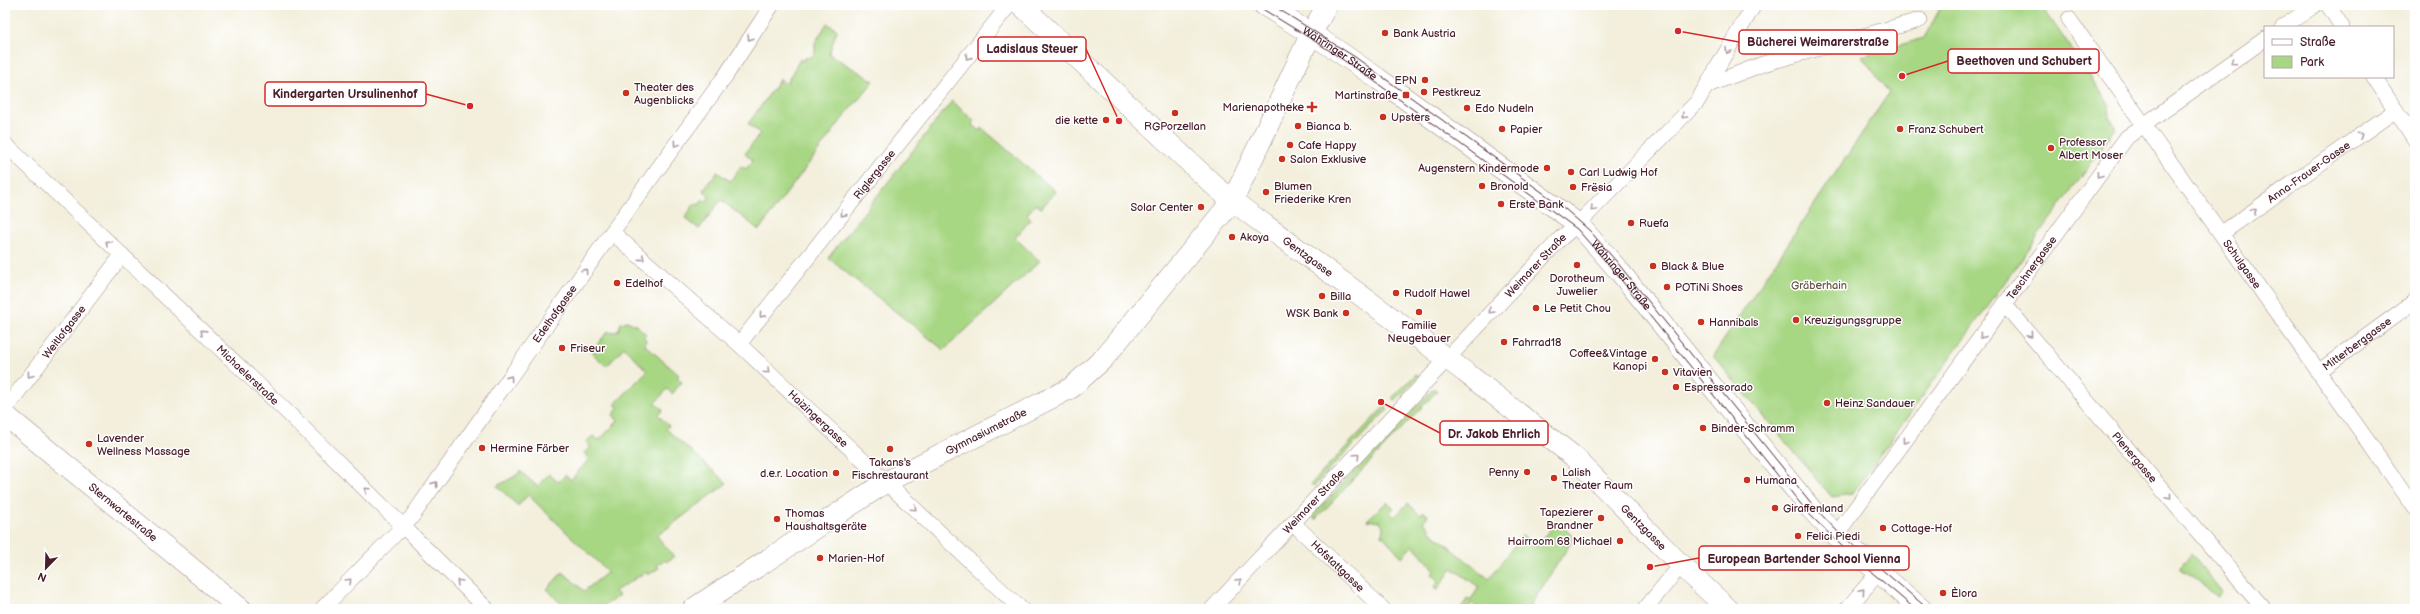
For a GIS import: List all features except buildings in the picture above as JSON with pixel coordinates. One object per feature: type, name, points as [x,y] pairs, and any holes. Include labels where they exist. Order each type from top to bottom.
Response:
[{"type":"main road","name":"Gentzgasse","points":[[1021,5],[1233,200],[1448,359],[1573,456],[1681,565],[1728,609]]},
{"type":"main road","name":"Währinger Straße","points":[[1264,5],[1311,34],[1399,94],[1578,224],[1620,272],[1783,477],[1836,535],[1921,609]]},
{"type":"main road","points":[[1233,200],[1311,34],[1327,5]]},
{"type":"main road","name":"Gymnasiumstraße","points":[[706,606],[886,482],[1071,388],[1103,359],[1233,200]]},
{"type":"main road","name":"Sternwartestraße","points":[[5,415],[241,609]]},
{"type":"street","name":"Edelhofgasse","points":[[322,609],[412,518],[612,232],[726,75],[772,5]]},
{"type":"street","name":"Riglergasse","points":[[739,344],[1009,5]]},
{"type":"street","name":"Weimarer Straße","points":[[1212,609],[1556,244],[1578,224],[1697,102],[1754,5]]},
{"type":"street","points":[[2284,26],[2315,5]]},
{"type":"street","points":[[2328,5],[2341,26]]},
{"type":"street","name":"Schulgasse","points":[[2069,19],[2143,125],[2222,233],[2318,372],[2415,508]]},
{"type":"street","points":[[1708,85],[1763,64],[1920,20]]},
{"type":"street","name":"Teschnergasse","points":[[1836,535],[2127,137],[2264,41]]},
{"type":"street","points":[[2375,78],[2415,140]]},
{"type":"street","name":"Anna-Frauer-Gasse","points":[[2222,233],[2396,110]]},
{"type":"street","name":"Michaelerstraße","points":[[5,144],[288,413],[487,609]]},
{"type":"street","name":"Haizingergasse","points":[[612,232],[739,344],[1021,609]]},
{"type":"street","name":"Weitlofgasse","points":[[5,408],[122,255]]},
{"type":"street","name":"Mitterberggasse","points":[[2318,372],[2415,301]]},
{"type":"street","name":"Plenergasse","points":[[2005,305],[2264,609]]},
{"type":"street","name":"Hofstattgasse","points":[[1293,523],[1383,609]]},
{"type":"street","points":[[1645,609],[1681,565]]},
{"type":"street","points":[[1847,609],[1878,573]]},
{"type":"green space","name":"Gräberhain","points":[[1942,5],[2041,5],[2109,104],[2110,118],[2116,128],[1852,494],[1832,497],[1713,356],[1889,93],[1862,56],[1924,38]]},
{"type":"green space","points":[[827,23],[837,30],[829,54],[874,81],[846,114],[759,230],[721,200],[699,229],[685,218],[695,203],[699,205],[702,201],[708,200],[709,195],[703,190],[717,172],[730,181],[741,166],[746,169],[753,160],[745,154],[760,133],[748,124],[780,79],[786,84],[800,59],[803,61],[805,58],[812,57],[815,53],[815,43]]},
{"type":"green space","points":[[952,101],[974,121],[972,124],[980,131],[982,128],[1056,192],[1041,208],[1036,204],[1027,214],[1031,219],[1015,238],[1040,261],[944,350],[828,258]]},
{"type":"green space","points":[[627,321],[636,325],[646,334],[643,337],[646,339],[645,345],[679,375],[677,378],[682,382],[672,394],[667,389],[655,403],[663,410],[658,415],[669,426],[666,429],[727,483],[657,536],[674,557],[666,562],[664,560],[657,565],[659,568],[648,575],[646,572],[615,591],[619,596],[599,609],[566,609],[547,589],[563,572],[584,591],[608,572],[528,495],[518,506],[497,486],[517,475],[520,471],[537,486],[549,474],[558,482],[565,475],[571,480],[589,459],[584,453],[591,447],[586,442],[593,436],[599,440],[618,421],[613,415],[618,408],[615,404],[647,371],[624,347],[608,365],[605,365],[593,354],[593,350],[608,331],[611,333],[618,331],[621,323]]},
{"type":"green space","points":[[1416,374],[1419,376],[1396,401],[1392,398]]},
{"type":"green space","points":[[1434,388],[1437,391],[1315,520],[1312,516]]},
{"type":"green space","points":[[1385,406],[1388,409],[1314,486],[1311,484]]},
{"type":"green space","points":[[1387,502],[1394,508],[1390,512],[1395,517],[1408,503],[1420,515],[1424,512],[1428,515],[1423,522],[1430,528],[1429,530],[1489,579],[1522,535],[1537,546],[1557,520],[1574,538],[1528,609],[1478,609],[1472,603],[1468,609],[1461,609],[1467,599],[1470,601],[1479,587],[1452,568],[1437,591],[1434,588],[1439,581],[1432,574],[1435,570],[1413,545],[1402,557],[1382,535],[1383,526],[1380,522],[1367,520]]},
{"type":"green space","points":[[2191,554],[2222,592],[2218,597],[2180,568]]},
{"type":"tram line","points":[[1256,5],[1321,45],[1370,78],[1577,229],[1614,271],[1808,513],[1849,553],[1915,609]]},
{"type":"tram line","points":[[1272,5],[1355,57],[1564,208],[1590,231],[1616,261],[1816,509],[1838,532],[1928,609]]},
{"type":"place","name":"Bücherei Weimarerstraße","points":[[1678,31]]},
{"type":"place","name":"Bank Austria","points":[[1385,33]]},
{"type":"place","name":"Beethoven und Schubert","points":[[1902,76]]},
{"type":"place","name":"EPN","points":[[1425,80]]},
{"type":"place","name":"Pestkreuz","points":[[1424,92]]},
{"type":"place","name":"Theater des Augenblicks","points":[[626,93]]},
{"type":"place","name":"Martinstraße","points":[[1406,95]]},
{"type":"place","name":"Kindergarten Ursulinenhof","points":[[470,106]]},
{"type":"place","name":"Marienapotheke","points":[[1312,107]]},
{"type":"place","name":"Edo Nudeln","points":[[1467,108]]},
{"type":"place","name":"RGPorzellan","points":[[1175,113]]},
{"type":"place","name":"Upsters","points":[[1383,117]]},
{"type":"place","name":"die kette","points":[[1106,120]]},
{"type":"place","name":"Ladislaus Steuer","points":[[1119,121]]},
{"type":"place","name":"Bianca b.","points":[[1298,126]]},
{"type":"place","name":"Papier","points":[[1502,129]]},
{"type":"place","name":"Franz Schubert","points":[[1900,129]]},
{"type":"place","name":"Cafe Happy","points":[[1290,145]]},
{"type":"place","name":"Professor Albert Moser","points":[[2051,148]]},
{"type":"place","name":"Salon Exklusive","points":[[1282,159]]},
{"type":"place","name":"Augenstern Kindermode","points":[[1547,168]]},
{"type":"place","name":"Carl Ludwig Hof","points":[[1571,172]]},
{"type":"place","name":"Bronold","points":[[1482,186]]},
{"type":"place","name":"Frësia","points":[[1573,187]]},
{"type":"place","name":"Blumen Friederike Kren","points":[[1266,192]]},
{"type":"place","name":"Erste Bank","points":[[1501,204]]},
{"type":"place","name":"Solar Center","points":[[1201,207]]},
{"type":"place","name":"Ruefa","points":[[1631,223]]},
{"type":"place","name":"Akoya","points":[[1232,237]]},
{"type":"place","name":"Dorotheum Juwelier","points":[[1577,265]]},
{"type":"place","name":"Black & Blue","points":[[1653,266]]},
{"type":"place","name":"Edelhof","points":[[617,283]]},
{"type":"place","name":"POTiNi Shoes","points":[[1667,287]]},
{"type":"place","name":"Rudolf Hawel","points":[[1396,293]]},
{"type":"place","name":"Billa","points":[[1322,296]]},
{"type":"place","name":"Le Petit Chou","points":[[1536,308]]},
{"type":"place","name":"Familie Neugebauer","points":[[1419,312]]},
{"type":"place","name":"WSK Bank","points":[[1346,313]]},
{"type":"place","name":"Kreuzigungsgruppe","points":[[1796,320]]},
{"type":"place","name":"Hannibals","points":[[1701,322]]},
{"type":"place","name":"Fahrrad18","points":[[1504,342]]},
{"type":"place","name":"Friseur","points":[[562,348]]},
{"type":"place","name":"Coffee&Vintage Kanopi","points":[[1655,359]]},
{"type":"place","name":"Vitavien","points":[[1665,372]]},
{"type":"place","name":"Espressorado","points":[[1676,387]]},
{"type":"place","name":"Dr. Jakob Ehrlich","points":[[1381,402]]},
{"type":"place","name":"Heinz Sandauer","points":[[1827,403]]},
{"type":"place","name":"Binder-Schramm","points":[[1703,428]]},
{"type":"place","name":"Lavender Wellness Massage","points":[[89,444]]},
{"type":"place","name":"Hermine Färber","points":[[482,448]]},
{"type":"place","name":"Takans's Fischrestaurant","points":[[890,449]]},
{"type":"place","name":"Penny","points":[[1527,472]]},
{"type":"place","name":"d.e.r. Location","points":[[836,473]]},
{"type":"place","name":"Lalish Theater Raum","points":[[1554,478]]},
{"type":"place","name":"Humana","points":[[1747,480]]},
{"type":"place","name":"Giraffenland","points":[[1775,508]]},
{"type":"place","name":"Tapezierer Brandner","points":[[1601,518]]},
{"type":"place","name":"Thomas Haushaltsgeräte","points":[[777,519]]},
{"type":"place","name":"Cottage-Hof","points":[[1883,528]]},
{"type":"place","name":"Felici Piedi","points":[[1798,536]]},
{"type":"place","name":"Hairroom 68 Michael","points":[[1620,541]]},
{"type":"place","name":"Marien-Hof","points":[[820,558]]},
{"type":"place","name":"European Bartender School Vienna","points":[[1650,567]]},
{"type":"place","name":"Èlora","points":[[1943,593]]}]
